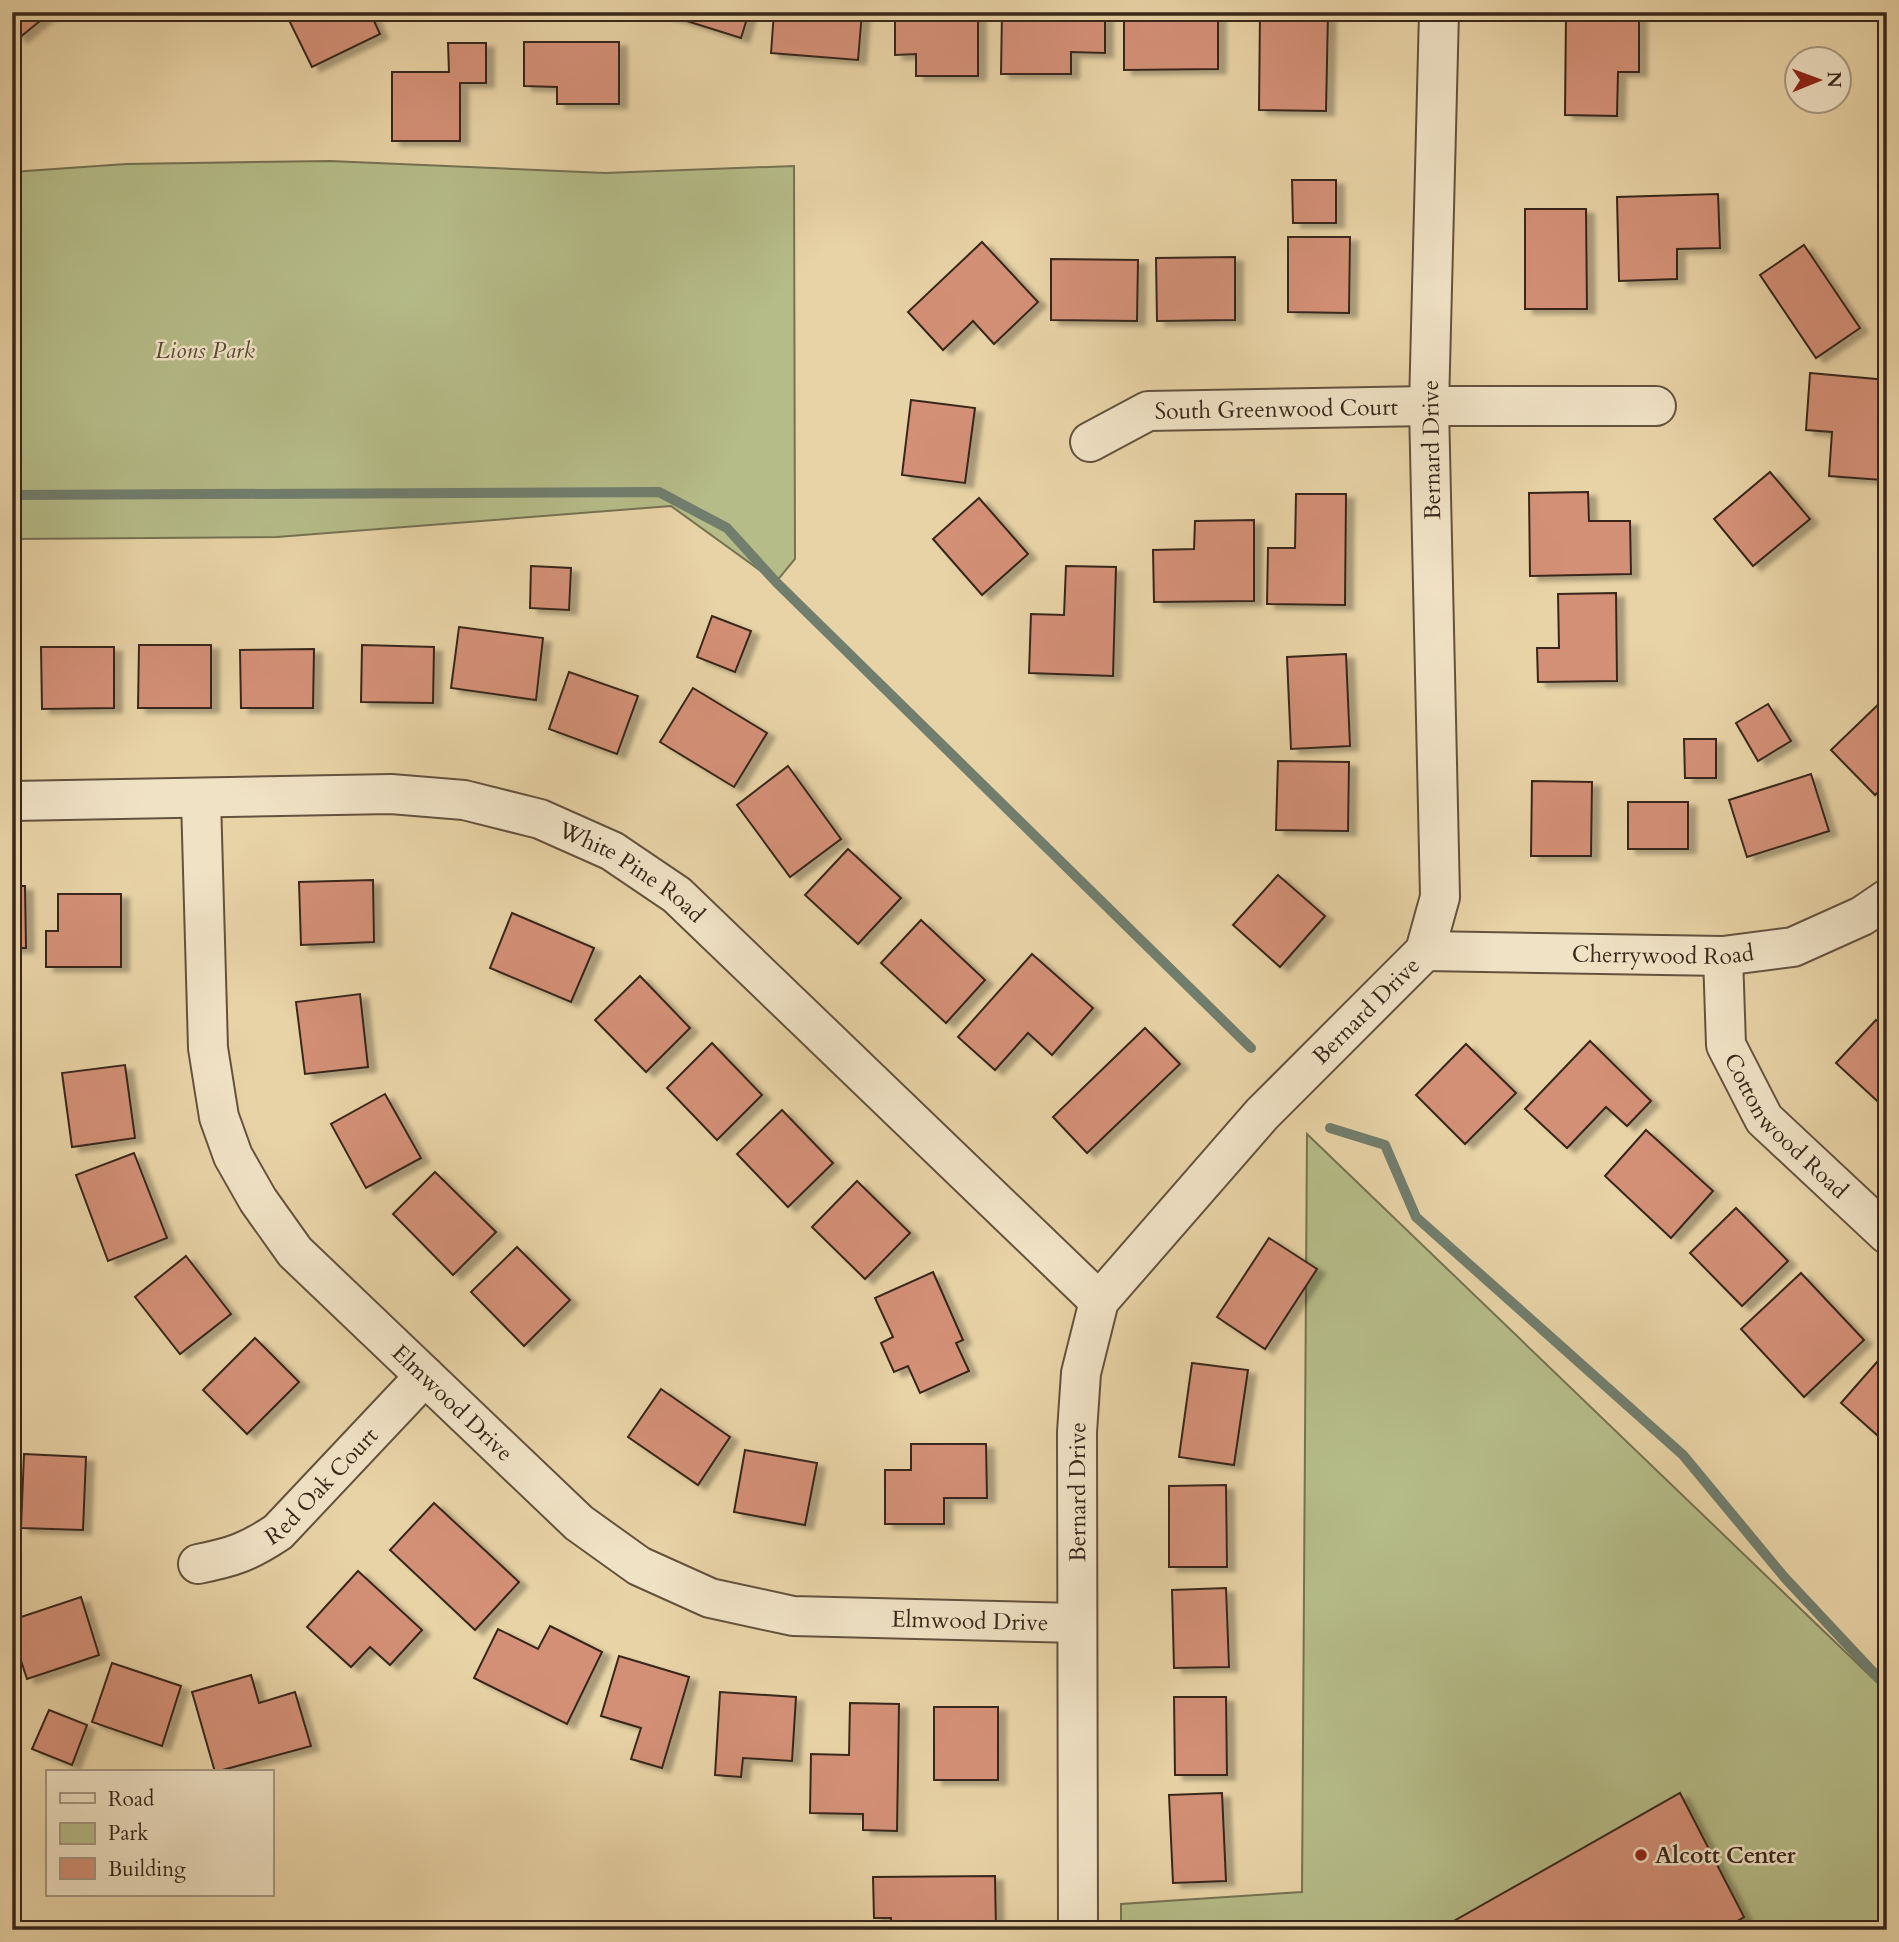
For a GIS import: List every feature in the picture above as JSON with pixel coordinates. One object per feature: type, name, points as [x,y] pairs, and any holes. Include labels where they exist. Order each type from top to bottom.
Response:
[{"type":"street","name":"Bernard Drive","points":[[1078,1930],[1077,1432],[1081,1373],[1099,1301],[1262,1114],[1425,951],[1440,897],[1429,407],[1439,12]]},
{"type":"street","name":"South Greenwood Court","points":[[1090,442],[1148,411],[1656,406]]},
{"type":"street","name":"White Pine Road","points":[[12,801],[391,794],[464,800],[540,819],[612,851],[677,895],[1099,1301]]},
{"type":"street","name":"Elmwood Drive","points":[[201,799],[208,1048],[219,1117],[233,1156],[258,1200],[295,1252],[579,1523],[639,1566],[710,1598],[793,1616],[1077,1623]]},
{"type":"street","name":"Cherrywood Road","points":[[1425,951],[1723,956],[1793,947],[1862,916],[1887,899]]},
{"type":"street","name":"Cottonwood Road","points":[[1723,956],[1726,1045],[1764,1119],[1887,1234]]},
{"type":"street","name":"Red Oak Court","points":[[198,1564],[254,1549],[278,1532],[425,1376]]},
{"type":"green space","name":"Lions Park","points":[[330,161],[605,173],[794,166],[795,559],[776,582],[671,506],[277,537],[12,539],[12,172],[126,164]]},
{"type":"green space","points":[[1307,1134],[1887,1692],[1887,1930],[1121,1930],[1121,1904],[1302,1892]]},
{"type":"building","points":[[12,12],[51,12],[19,38],[12,29]]},
{"type":"building","points":[[285,12],[370,12],[380,34],[312,67]]},
{"type":"building","points":[[658,12],[749,12],[741,38]]},
{"type":"building","points":[[774,12],[862,12],[858,60],[771,53]]},
{"type":"building","points":[[895,12],[978,12],[978,76],[916,76],[916,54],[895,55]]},
{"type":"building","points":[[1002,12],[1105,12],[1105,53],[1071,52],[1071,74],[1001,74]]},
{"type":"building","points":[[1124,12],[1218,12],[1218,69],[1124,70]]},
{"type":"building","points":[[1260,12],[1328,12],[1326,111],[1259,110]]},
{"type":"building","points":[[1566,13],[1639,14],[1639,72],[1618,72],[1617,116],[1565,115]]},
{"type":"building","points":[[524,42],[619,42],[619,104],[557,104],[557,87],[524,86]]},
{"type":"building","points":[[448,43],[486,43],[486,83],[460,83],[460,141],[392,141],[392,72],[449,72]]},
{"type":"building","points":[[1292,180],[1336,180],[1336,223],[1293,223]]},
{"type":"building","points":[[1718,194],[1720,248],[1677,249],[1677,279],[1619,281],[1617,197]]},
{"type":"building","points":[[1525,209],[1586,209],[1587,309],[1525,309]]},
{"type":"building","points":[[1288,237],[1350,237],[1349,313],[1288,312]]},
{"type":"building","points":[[982,242],[1038,302],[994,344],[973,321],[943,350],[908,312]]},
{"type":"building","points":[[1804,245],[1860,328],[1816,358],[1760,275]]},
{"type":"building","points":[[1235,257],[1235,320],[1157,321],[1156,258]]},
{"type":"building","points":[[1051,259],[1138,260],[1137,321],[1051,320]]},
{"type":"building","points":[[1810,373],[1887,380],[1887,425],[1882,480],[1829,476],[1832,432],[1806,430]]},
{"type":"building","points":[[911,400],[975,408],[965,483],[902,475]]},
{"type":"building","points":[[1770,472],[1810,519],[1753,566],[1714,519]]},
{"type":"building","points":[[1588,492],[1589,521],[1630,521],[1631,574],[1530,576],[1529,493]]},
{"type":"building","points":[[1296,494],[1346,494],[1345,605],[1267,604],[1268,548],[1295,548]]},
{"type":"building","points":[[979,498],[1028,554],[982,595],[933,539]]},
{"type":"building","points":[[1254,520],[1254,601],[1154,602],[1153,550],[1194,549],[1195,521]]},
{"type":"building","points":[[531,566],[571,568],[569,610],[530,608]]},
{"type":"building","points":[[1066,566],[1116,567],[1113,676],[1029,673],[1031,614],[1064,615]]},
{"type":"building","points":[[1616,593],[1617,681],[1538,682],[1537,648],[1559,648],[1558,594]]},
{"type":"building","points":[[712,616],[751,631],[735,672],[697,657]]},
{"type":"building","points":[[459,627],[543,638],[536,700],[451,688]]},
{"type":"building","points":[[139,645],[211,645],[211,708],[138,708]]},
{"type":"building","points":[[362,645],[434,647],[433,703],[361,702]]},
{"type":"building","points":[[41,647],[114,647],[114,708],[42,709]]},
{"type":"building","points":[[314,649],[313,708],[241,708],[240,650]]},
{"type":"building","points":[[1346,654],[1350,746],[1291,749],[1287,657]]},
{"type":"building","points":[[569,672],[638,696],[617,754],[549,729]]},
{"type":"building","points":[[693,688],[767,733],[734,787],[660,742]]},
{"type":"building","points":[[1884,699],[1887,702],[1887,784],[1875,795],[1831,750]]},
{"type":"building","points":[[1768,704],[1791,741],[1758,761],[1736,723]]},
{"type":"building","points":[[1684,739],[1716,739],[1716,778],[1685,778]]},
{"type":"building","points":[[1278,761],[1349,762],[1348,831],[1276,830]]},
{"type":"building","points":[[788,766],[841,839],[790,877],[737,805]]},
{"type":"building","points":[[1811,774],[1829,831],[1747,857],[1729,800]]},
{"type":"building","points":[[1532,781],[1592,782],[1591,856],[1531,856]]},
{"type":"building","points":[[1628,802],[1688,802],[1688,849],[1628,849]]},
{"type":"building","points":[[848,849],[901,898],[858,944],[805,895]]},
{"type":"building","points":[[1278,875],[1325,916],[1280,967],[1233,925]]},
{"type":"building","points":[[373,880],[374,942],[301,945],[299,882]]},
{"type":"building","points":[[12,886],[25,886],[26,948],[12,948]]},
{"type":"building","points":[[58,894],[121,894],[121,967],[46,967],[46,931],[58,931]]},
{"type":"building","points":[[512,913],[594,948],[571,1002],[490,968]]},
{"type":"building","points":[[921,920],[985,980],[946,1023],[881,963]]},
{"type":"building","points":[[1032,954],[1093,1008],[1052,1055],[1028,1033],[995,1070],[958,1037]]},
{"type":"building","points":[[640,976],[690,1028],[646,1072],[595,1020]]},
{"type":"building","points":[[360,994],[368,1067],[305,1074],[296,1002]]},
{"type":"building","points":[[1876,1020],[1887,1030],[1887,1110],[1836,1063]]},
{"type":"building","points":[[1145,1028],[1180,1064],[1087,1153],[1053,1117]]},
{"type":"building","points":[[1590,1041],[1651,1101],[1627,1126],[1606,1107],[1567,1148],[1525,1109]]},
{"type":"building","points":[[712,1043],[762,1095],[717,1140],[667,1088]]},
{"type":"building","points":[[1466,1044],[1516,1093],[1465,1144],[1416,1095]]},
{"type":"building","points":[[125,1065],[135,1138],[72,1147],[62,1073]]},
{"type":"building","points":[[385,1094],[421,1158],[366,1188],[331,1124]]},
{"type":"building","points":[[782,1110],[833,1163],[788,1207],[737,1154]]},
{"type":"building","points":[[1646,1130],[1713,1191],[1671,1238],[1605,1176]]},
{"type":"building","points":[[134,1153],[167,1238],[108,1261],[76,1175]]},
{"type":"building","points":[[435,1172],[496,1232],[453,1275],[393,1214]]},
{"type":"building","points":[[857,1181],[910,1233],[865,1279],[812,1227]]},
{"type":"building","points":[[1736,1208],[1788,1261],[1742,1306],[1690,1253]]},
{"type":"building","points":[[1269,1238],[1317,1269],[1265,1349],[1217,1317]]},
{"type":"building","points":[[517,1247],[570,1300],[524,1346],[471,1292]]},
{"type":"building","points":[[186,1256],[231,1314],[180,1354],[135,1297]]},
{"type":"building","points":[[933,1272],[963,1340],[956,1343],[969,1371],[920,1393],[908,1366],[894,1372],[881,1343],[893,1337],[875,1298]]},
{"type":"building","points":[[1801,1273],[1864,1340],[1804,1397],[1741,1329]]},
{"type":"building","points":[[255,1338],[299,1382],[247,1434],[203,1390]]},
{"type":"building","points":[[1884,1354],[1887,1357],[1887,1444],[1841,1403]]},
{"type":"building","points":[[1192,1363],[1248,1370],[1234,1465],[1179,1457]]},
{"type":"building","points":[[661,1389],[730,1437],[698,1485],[628,1437]]},
{"type":"building","points":[[911,1444],[986,1444],[987,1498],[944,1498],[944,1524],[885,1524],[885,1470],[911,1470]]},
{"type":"building","points":[[745,1450],[817,1463],[805,1525],[734,1512]]},
{"type":"building","points":[[24,1454],[86,1457],[83,1530],[21,1528]]},
{"type":"building","points":[[1226,1485],[1227,1567],[1169,1567],[1169,1486]]},
{"type":"building","points":[[434,1503],[519,1582],[475,1630],[390,1550]]},
{"type":"building","points":[[358,1571],[422,1630],[390,1665],[370,1647],[351,1667],[307,1627]]},
{"type":"building","points":[[1226,1588],[1229,1667],[1174,1668],[1172,1590]]},
{"type":"building","points":[[81,1597],[99,1655],[27,1679],[12,1633],[12,1620]]},
{"type":"building","points":[[550,1626],[602,1652],[567,1724],[474,1678],[498,1629],[538,1649]]},
{"type":"building","points":[[619,1656],[689,1677],[662,1768],[631,1759],[641,1728],[601,1716]]},
{"type":"building","points":[[112,1663],[181,1686],[162,1746],[92,1722]]},
{"type":"building","points":[[251,1675],[259,1703],[295,1692],[311,1746],[214,1770],[192,1692]]},
{"type":"building","points":[[720,1692],[796,1697],[792,1761],[743,1758],[741,1777],[715,1775]]},
{"type":"building","points":[[1174,1697],[1226,1697],[1227,1775],[1175,1775]]},
{"type":"building","points":[[850,1703],[899,1704],[897,1831],[863,1830],[863,1814],[810,1813],[811,1754],[849,1755]]},
{"type":"building","points":[[934,1707],[998,1707],[998,1780],[934,1780]]},
{"type":"building","points":[[49,1710],[87,1725],[72,1765],[32,1749]]},
{"type":"building","points":[[1222,1793],[1226,1881],[1173,1883],[1169,1795]]},
{"type":"building","name":"Alcott Center","points":[[1680,1793],[1744,1917],[1722,1930],[1438,1930]]},
{"type":"building","points":[[995,1876],[996,1930],[891,1930],[891,1918],[874,1918],[873,1877]]},
{"type":"waterway","points":[[12,495],[659,492],[727,528],[776,582],[1251,1048]]},
{"type":"waterway","points":[[1330,1128],[1385,1145],[1416,1217],[1683,1455],[1785,1578],[1887,1687]]},
{"type":"place","name":"Alcott Center","points":[[1641,1855]]}]
